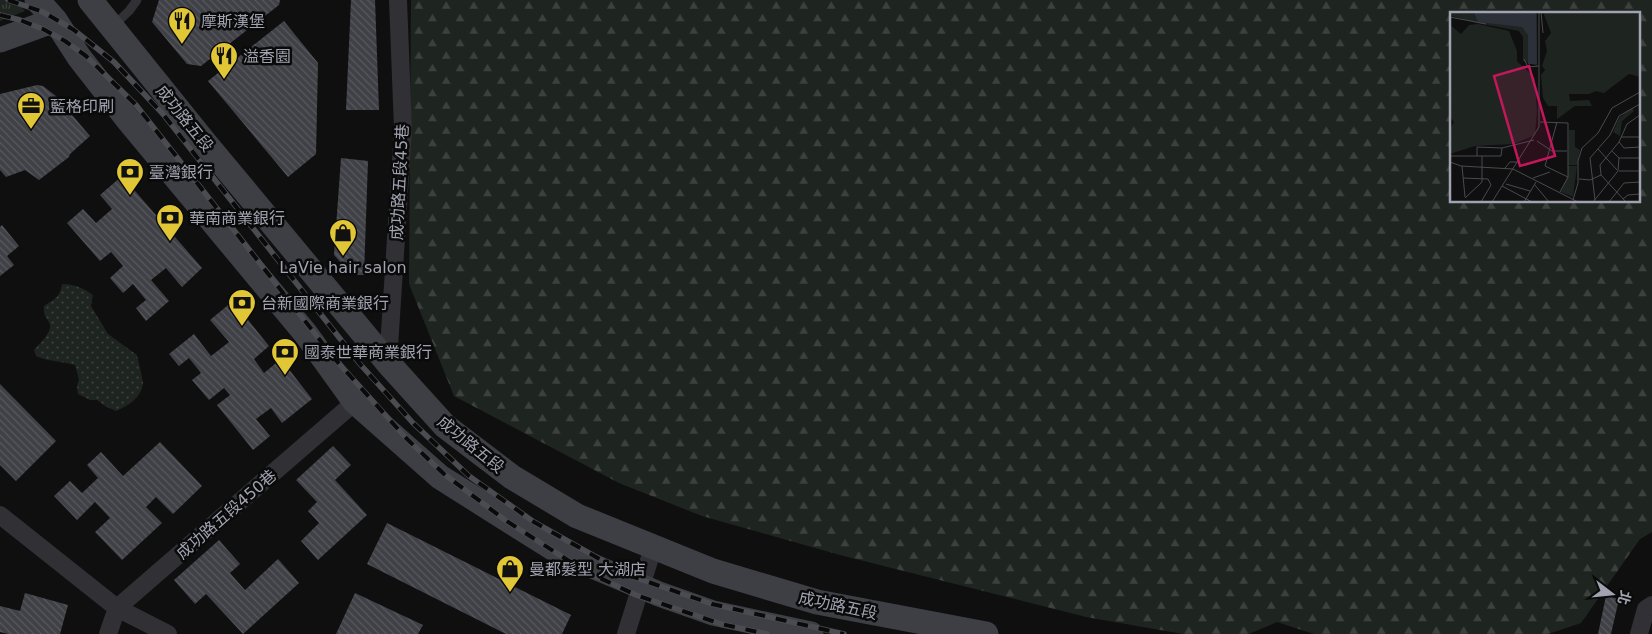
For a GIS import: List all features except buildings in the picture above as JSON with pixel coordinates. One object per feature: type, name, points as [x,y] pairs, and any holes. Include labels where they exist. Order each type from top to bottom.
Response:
[{"type":"main road","name":"成功路五段","points":[[37,0],[55,20],[78,57],[129,121],[306,334],[355,402],[440,477],[559,552],[712,613],[811,634]]},
{"type":"main road","name":"成功路五段","points":[[90,0],[200,137],[388,363],[445,426],[512,477],[577,516],[712,571],[817,602],[986,634]]},
{"type":"main road","points":[[0,40],[55,20]]},
{"type":"street","name":"成功路五段45巷","points":[[388,363],[403,129],[398,0]]},
{"type":"street","name":"成功路五段450巷","points":[[117,608],[355,402]]},
{"type":"street","points":[[0,515],[117,608],[168,634]]},
{"type":"street","points":[[626,634],[653,548]]},
{"type":"street","points":[[1640,634],[1646,610],[1652,605]]},
{"type":"street","points":[[108,634],[117,608]]},
{"type":"lane","points":[[112,27],[129,11],[137,0]]},
{"type":"green space","points":[[0,0],[15,0],[25,11],[0,21]]},
{"type":"green space","points":[[411,0],[1652,0],[1652,532],[1640,539],[1581,623],[1548,634],[1314,634],[1277,622],[1249,634],[1183,634],[1086,617],[840,555],[702,516],[619,483],[454,396],[409,284]]},
{"type":"green space","points":[[62,284],[79,287],[93,295],[91,306],[108,334],[137,355],[143,381],[142,388],[134,400],[116,411],[97,400],[90,400],[78,394],[77,386],[79,379],[75,365],[36,356],[34,350],[44,339],[50,328],[44,313],[44,306],[56,297],[60,292]]},
{"type":"railway","points":[[8,0],[43,12],[74,30],[114,62],[163,114],[360,364],[413,423],[469,476],[534,522],[628,575],[712,604],[844,634]]},
{"type":"railway","points":[[0,15],[43,29],[65,41],[86,56],[136,105],[334,358],[407,439],[444,474],[505,520],[583,570],[636,595],[721,624],[767,634]]},
{"type":"place","name":"摩斯漢堡","points":[[182,45]]},
{"type":"place","name":"溢香園","points":[[224,80]]},
{"type":"place","name":"藍格印刷","points":[[31,130]]},
{"type":"place","name":"臺灣銀行","points":[[130,196]]},
{"type":"place","name":"華南商業銀行","points":[[170,242]]},
{"type":"place","name":"LaVie hair salon","points":[[343,257]]},
{"type":"place","name":"台新國際商業銀行","points":[[242,327]]},
{"type":"place","name":"國泰世華商業銀行","points":[[285,376]]},
{"type":"place","name":"曼都髮型 大湖店","points":[[510,593]]}]
